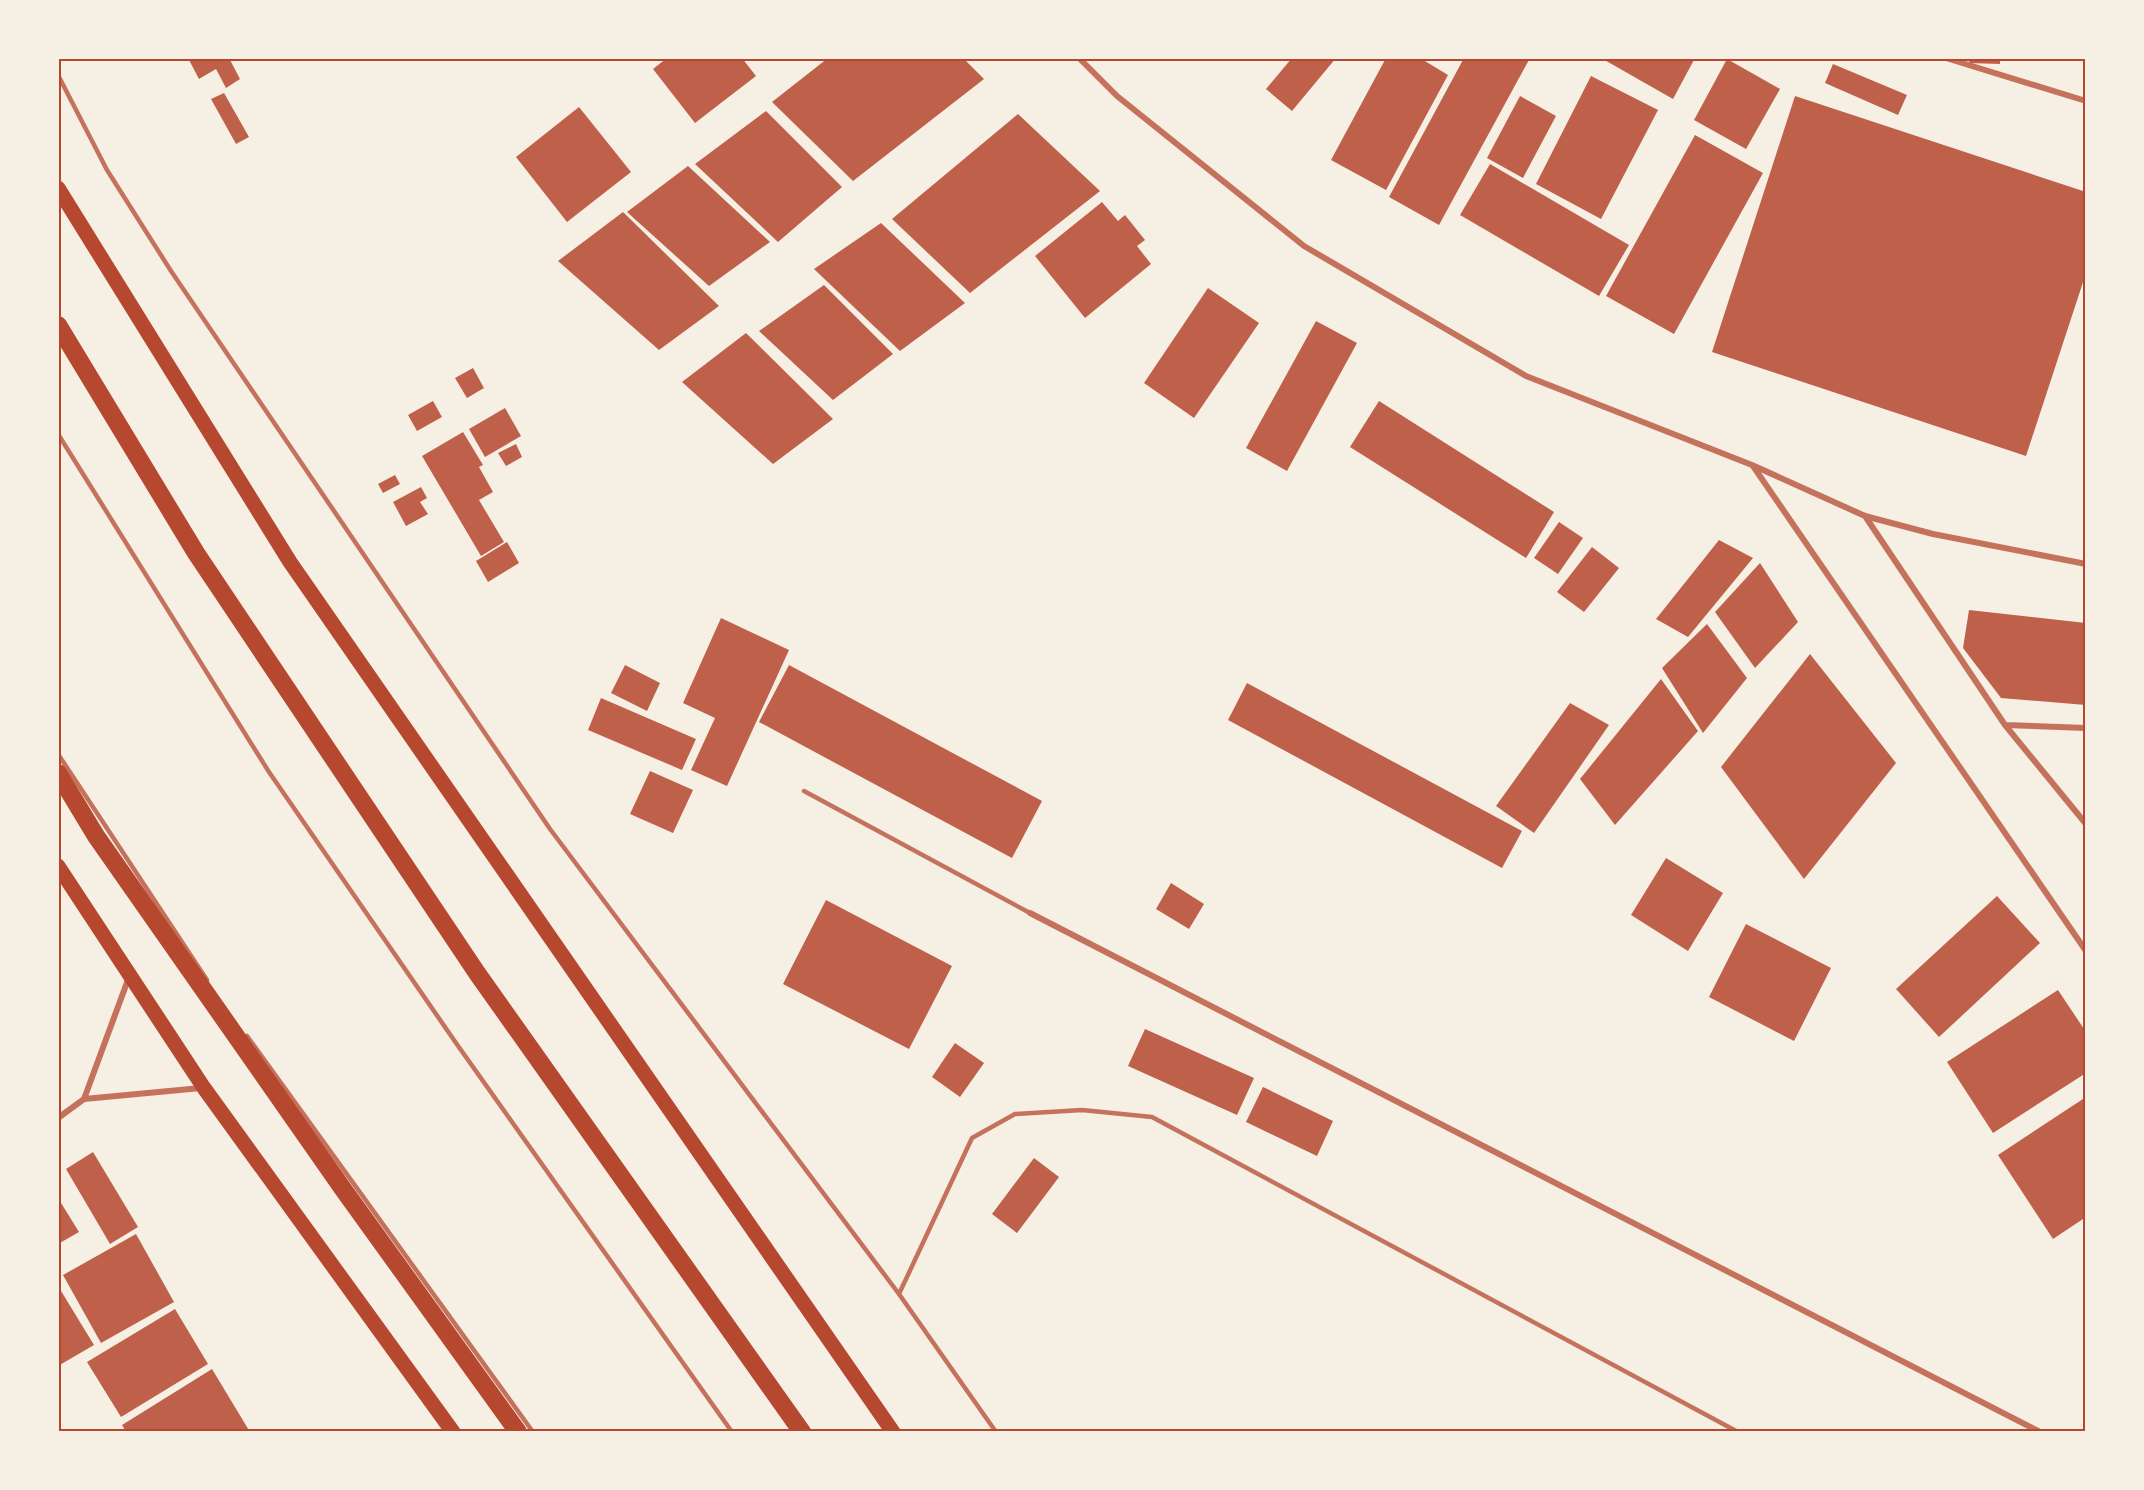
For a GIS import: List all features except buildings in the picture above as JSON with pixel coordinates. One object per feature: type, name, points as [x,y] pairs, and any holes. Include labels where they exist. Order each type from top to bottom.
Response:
[{"type":"highway","points":[[58,325],[196,554],[477,973],[802,1431]]},
{"type":"highway","points":[[58,773],[96,836],[343,1189],[518,1431]]},
{"type":"main road","points":[[58,188],[290,562],[893,1431]]},
{"type":"main road","points":[[58,866],[204,1088],[453,1431]]},
{"type":"street","points":[[1079,58],[1117,96],[1304,246],[1526,376],[1752,465],[1865,516],[1933,534],[2085,564]]},
{"type":"street","points":[[1946,58],[2085,101]]},
{"type":"street","points":[[1752,465],[2085,951]]},
{"type":"street","points":[[1865,516],[2005,724],[2085,824]]},
{"type":"street","points":[[2005,724],[2085,728]]},
{"type":"street","points":[[1030,913],[2040,1431]]},
{"type":"street","points":[[84,1099],[129,977]]},
{"type":"street","points":[[58,1118],[84,1099],[204,1088]]},
{"type":"lane","points":[[58,75],[107,170],[171,271],[543,819],[899,1294],[996,1431]]},
{"type":"lane","points":[[58,434],[268,772],[456,1043],[732,1431]]},
{"type":"lane","points":[[58,754],[214,990]]},
{"type":"lane","points":[[804,791],[1030,913]]},
{"type":"lane","points":[[242,1029],[533,1431]]},
{"type":"lane","points":[[899,1294],[972,1138],[1015,1114],[1082,1110],[1152,1117],[1738,1431]]}]
